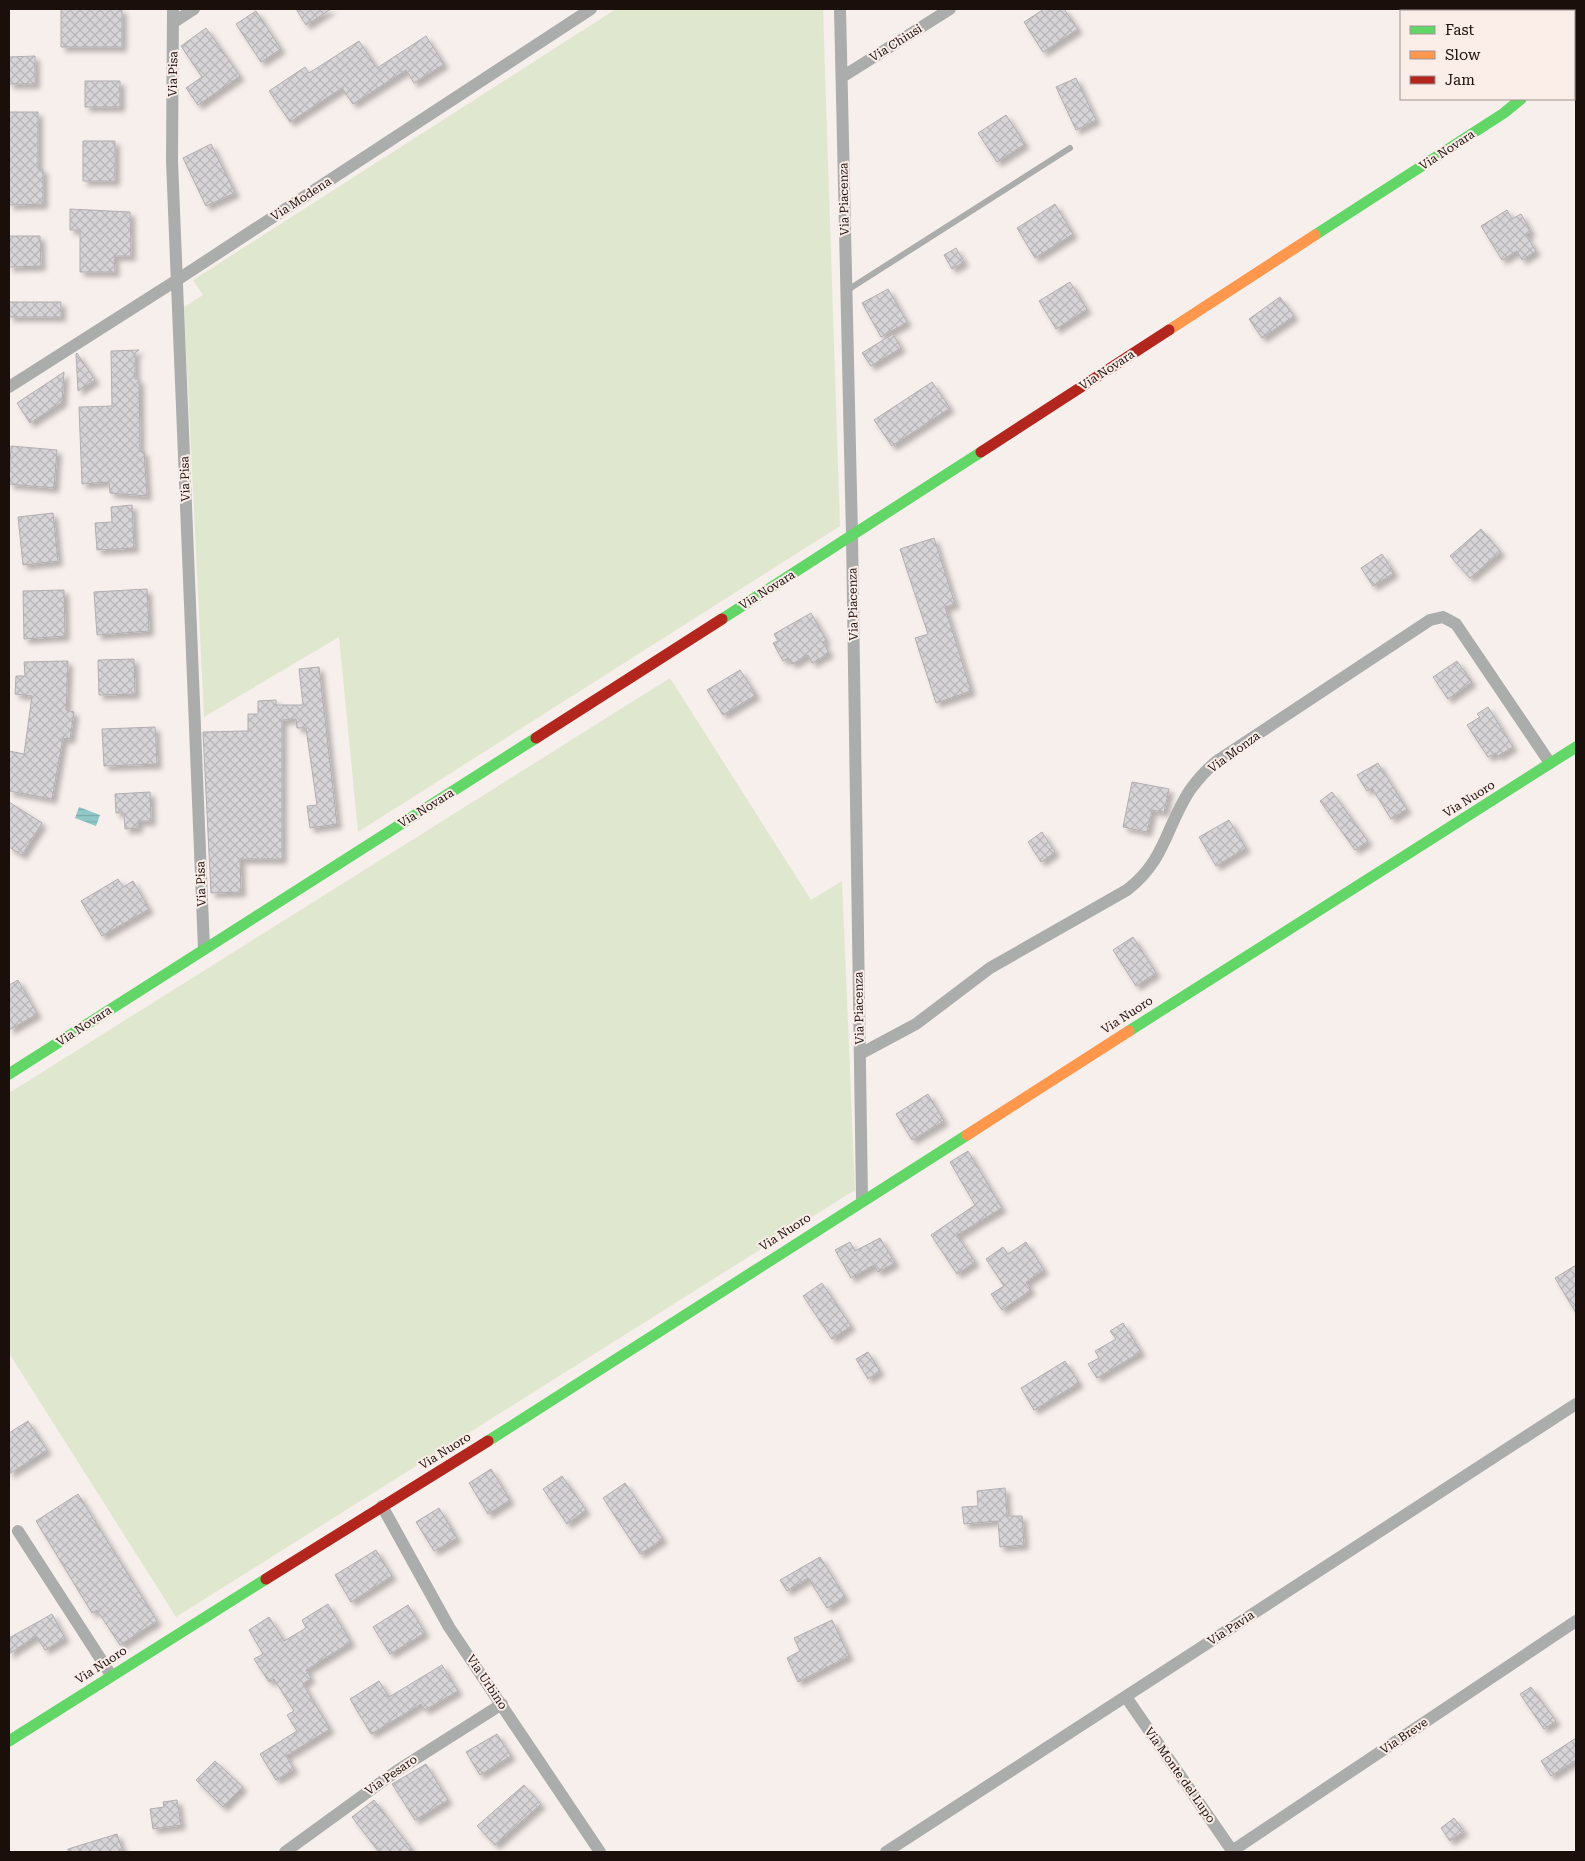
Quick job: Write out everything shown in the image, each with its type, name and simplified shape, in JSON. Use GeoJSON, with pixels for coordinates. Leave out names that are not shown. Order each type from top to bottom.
{"type":"FeatureCollection","features":[{"type":"Feature","properties":{"kind":"street"},"geometry":{"type":"LineString","coordinates":[[173,15],[194,9]]}},
{"type":"Feature","properties":{"kind":"street","name":"Via Modena"},"geometry":{"type":"LineString","coordinates":[[9,387],[177,280],[592,9]]}},
{"type":"Feature","properties":{"kind":"street","name":"Via Piacenza"},"geometry":{"type":"LineString","coordinates":[[840,9],[852,536],[862,1198]]}},
{"type":"Feature","properties":{"kind":"street","name":"Via Chiusi"},"geometry":{"type":"LineString","coordinates":[[842,77],[950,9]]}},
{"type":"Feature","properties":{"kind":"street","name":"Via Pisa"},"geometry":{"type":"LineString","coordinates":[[173,15],[172,160],[204,949]]}},
{"type":"Feature","properties":{"kind":"street"},"geometry":{"type":"LineString","coordinates":[[1504,100],[1504,112]]}},
{"type":"Feature","properties":{"kind":"street","name":"Via Novara"},"geometry":{"type":"LineString","coordinates":[[9,1074],[852,536],[1520,100]]}},
{"type":"Feature","properties":{"kind":"street","name":"Via Monza"},"geometry":{"type":"LineString","coordinates":[[860,1054],[916,1024],[990,968],[1127,890],[1145,874],[1157,858],[1190,790],[1217,761],[1430,620],[1443,618],[1456,624],[1550,764]]}},
{"type":"Feature","properties":{"kind":"street","name":"Via Nuoro"},"geometry":{"type":"LineString","coordinates":[[9,1741],[111,1675],[483,1444],[862,1198],[963,1137],[1576,747]]}},
{"type":"Feature","properties":{"kind":"street","name":"Via Pavia"},"geometry":{"type":"LineString","coordinates":[[886,1852],[1576,1404]]}},
{"type":"Feature","properties":{"kind":"street","name":"Via Urbino"},"geometry":{"type":"LineString","coordinates":[[382,1506],[449,1626],[600,1852]]}},
{"type":"Feature","properties":{"kind":"street"},"geometry":{"type":"LineString","coordinates":[[18,1531],[111,1675]]}},
{"type":"Feature","properties":{"kind":"street","name":"Via Breve"},"geometry":{"type":"LineString","coordinates":[[1232,1851],[1576,1621]]}},
{"type":"Feature","properties":{"kind":"street","name":"Via Monte del Lupo"},"geometry":{"type":"LineString","coordinates":[[1126,1697],[1232,1851]]}},
{"type":"Feature","properties":{"kind":"street","name":"Via Pesaro"},"geometry":{"type":"LineString","coordinates":[[285,1852],[398,1770],[502,1704]]}},
{"type":"Feature","properties":{"kind":"lane"},"geometry":{"type":"LineString","coordinates":[[846,291],[1070,148]]}},
{"type":"Feature","properties":{"kind":"green space"},"geometry":{"type":"Polygon","coordinates":[[[616,9],[823,9],[840,526],[358,832],[339,637],[204,717],[184,307],[203,295],[193,280],[616,9]]]}},
{"type":"Feature","properties":{"kind":"green space"},"geometry":{"type":"Polygon","coordinates":[[[670,678],[811,900],[842,881],[855,1190],[176,1617],[9,1353],[9,1093],[670,678]]]}},
{"type":"Feature","properties":{"kind":"water"},"geometry":{"type":"Polygon","coordinates":[[[79,807],[100,815],[96,826],[75,818],[79,807]]]}},
{"type":"Feature","properties":{"kind":"building"},"geometry":{"type":"Polygon","coordinates":[[[61,9],[122,9],[122,47],[61,47],[61,9]]]}},
{"type":"Feature","properties":{"kind":"building"},"geometry":{"type":"Polygon","coordinates":[[[296,9],[331,9],[306,25],[296,9]]]}},
{"type":"Feature","properties":{"kind":"building"},"geometry":{"type":"Polygon","coordinates":[[[1044,9],[1064,9],[1078,29],[1043,52],[1024,22],[1044,9]]]}},
{"type":"Feature","properties":{"kind":"building"},"geometry":{"type":"Polygon","coordinates":[[[256,11],[281,49],[261,62],[236,24],[256,11]]]}},
{"type":"Feature","properties":{"kind":"building"},"geometry":{"type":"Polygon","coordinates":[[[206,28],[240,76],[198,105],[186,88],[202,77],[181,46],[206,28]]]}},
{"type":"Feature","properties":{"kind":"building"},"geometry":{"type":"Polygon","coordinates":[[[426,36],[444,64],[414,83],[406,70],[353,104],[342,88],[290,122],[269,91],[305,67],[309,73],[359,41],[377,68],[426,36]]]}},
{"type":"Feature","properties":{"kind":"building"},"geometry":{"type":"Polygon","coordinates":[[[35,56],[35,84],[9,84],[9,57],[35,56]]]}},
{"type":"Feature","properties":{"kind":"building"},"geometry":{"type":"Polygon","coordinates":[[[1076,78],[1096,120],[1076,130],[1056,87],[1076,78]]]}},
{"type":"Feature","properties":{"kind":"building"},"geometry":{"type":"Polygon","coordinates":[[[85,81],[120,81],[120,107],[85,107],[85,81]]]}},
{"type":"Feature","properties":{"kind":"building"},"geometry":{"type":"Polygon","coordinates":[[[9,112],[38,112],[38,169],[43,169],[43,204],[9,205],[9,112]]]}},
{"type":"Feature","properties":{"kind":"building"},"geometry":{"type":"Polygon","coordinates":[[[1006,115],[1025,144],[997,162],[978,133],[1006,115]]]}},
{"type":"Feature","properties":{"kind":"building"},"geometry":{"type":"Polygon","coordinates":[[[83,141],[115,141],[115,181],[83,181],[83,141]]]}},
{"type":"Feature","properties":{"kind":"building"},"geometry":{"type":"Polygon","coordinates":[[[211,144],[235,193],[206,206],[183,158],[211,144]]]}},
{"type":"Feature","properties":{"kind":"building"},"geometry":{"type":"Polygon","coordinates":[[[1055,204],[1073,234],[1035,258],[1017,228],[1055,204]]]}},
{"type":"Feature","properties":{"kind":"building"},"geometry":{"type":"Polygon","coordinates":[[[70,209],[130,212],[131,256],[114,256],[115,272],[80,272],[80,230],[70,230],[70,209]]]}},
{"type":"Feature","properties":{"kind":"building"},"geometry":{"type":"Polygon","coordinates":[[[1507,210],[1512,219],[1521,214],[1531,232],[1526,235],[1536,251],[1522,260],[1517,251],[1502,260],[1481,226],[1507,210]]]}},
{"type":"Feature","properties":{"kind":"building"},"geometry":{"type":"Polygon","coordinates":[[[9,236],[40,236],[41,266],[9,267],[9,236]]]}},
{"type":"Feature","properties":{"kind":"building"},"geometry":{"type":"Polygon","coordinates":[[[956,248],[964,262],[952,269],[944,255],[956,248]]]}},
{"type":"Feature","properties":{"kind":"building"},"geometry":{"type":"Polygon","coordinates":[[[1070,282],[1087,309],[1056,329],[1039,301],[1070,282]]]}},
{"type":"Feature","properties":{"kind":"building"},"geometry":{"type":"Polygon","coordinates":[[[888,289],[907,322],[881,337],[862,303],[888,289]]]}},
{"type":"Feature","properties":{"kind":"building"},"geometry":{"type":"Polygon","coordinates":[[[1280,297],[1294,316],[1262,338],[1249,319],[1280,297]]]}},
{"type":"Feature","properties":{"kind":"building"},"geometry":{"type":"Polygon","coordinates":[[[9,302],[61,302],[61,317],[9,317],[9,302]]]}},
{"type":"Feature","properties":{"kind":"building"},"geometry":{"type":"Polygon","coordinates":[[[893,334],[901,348],[871,366],[862,353],[893,334]]]}},
{"type":"Feature","properties":{"kind":"building"},"geometry":{"type":"Polygon","coordinates":[[[139,350],[135,353],[135,379],[139,379],[140,452],[144,451],[147,496],[110,493],[109,482],[82,484],[79,407],[112,406],[111,351],[139,350]]]}},
{"type":"Feature","properties":{"kind":"building"},"geometry":{"type":"Polygon","coordinates":[[[76,354],[95,380],[78,391],[76,354]]]}},
{"type":"Feature","properties":{"kind":"building"},"geometry":{"type":"Polygon","coordinates":[[[64,372],[62,402],[30,423],[17,403],[64,372]]]}},
{"type":"Feature","properties":{"kind":"building"},"geometry":{"type":"Polygon","coordinates":[[[932,382],[950,408],[892,446],[874,420],[932,382]]]}},
{"type":"Feature","properties":{"kind":"building"},"geometry":{"type":"Polygon","coordinates":[[[11,446],[57,450],[54,488],[9,484],[11,446]]]}},
{"type":"Feature","properties":{"kind":"building"},"geometry":{"type":"Polygon","coordinates":[[[132,505],[134,548],[97,550],[95,523],[112,522],[111,507],[132,505]]]}},
{"type":"Feature","properties":{"kind":"building"},"geometry":{"type":"Polygon","coordinates":[[[53,513],[58,561],[23,565],[18,517],[53,513]]]}},
{"type":"Feature","properties":{"kind":"building"},"geometry":{"type":"Polygon","coordinates":[[[1481,529],[1501,552],[1470,578],[1450,556],[1481,529]]]}},
{"type":"Feature","properties":{"kind":"building"},"geometry":{"type":"Polygon","coordinates":[[[934,538],[955,604],[945,607],[971,691],[936,703],[915,638],[928,634],[900,549],[934,538]]]}},
{"type":"Feature","properties":{"kind":"building"},"geometry":{"type":"Polygon","coordinates":[[[1382,554],[1394,573],[1373,586],[1361,568],[1382,554]]]}},
{"type":"Feature","properties":{"kind":"building"},"geometry":{"type":"Polygon","coordinates":[[[147,589],[149,631],[97,635],[94,592],[147,589]]]}},
{"type":"Feature","properties":{"kind":"building"},"geometry":{"type":"Polygon","coordinates":[[[64,590],[65,636],[24,639],[23,591],[64,590]]]}},
{"type":"Feature","properties":{"kind":"building"},"geometry":{"type":"Polygon","coordinates":[[[811,613],[826,640],[823,642],[829,653],[812,663],[808,655],[792,664],[788,658],[783,661],[773,643],[778,641],[774,634],[811,613]]]}},
{"type":"Feature","properties":{"kind":"building"},"geometry":{"type":"Polygon","coordinates":[[[134,659],[135,694],[99,695],[98,660],[134,659]]]}},
{"type":"Feature","properties":{"kind":"building"},"geometry":{"type":"Polygon","coordinates":[[[68,661],[66,710],[74,712],[70,739],[63,738],[52,799],[9,791],[9,751],[24,754],[32,696],[15,694],[16,676],[25,676],[24,662],[68,661]]]}},
{"type":"Feature","properties":{"kind":"building"},"geometry":{"type":"Polygon","coordinates":[[[1457,661],[1472,682],[1448,699],[1433,677],[1457,661]]]}},
{"type":"Feature","properties":{"kind":"building"},"geometry":{"type":"Polygon","coordinates":[[[319,667],[337,824],[310,828],[307,806],[317,805],[306,728],[297,728],[296,719],[282,720],[282,859],[240,859],[241,892],[211,893],[203,732],[248,731],[248,714],[258,714],[258,701],[276,700],[276,705],[303,705],[299,669],[319,667]]]}},
{"type":"Feature","properties":{"kind":"building"},"geometry":{"type":"Polygon","coordinates":[[[740,670],[756,695],[723,715],[707,690],[740,670]]]}},
{"type":"Feature","properties":{"kind":"building"},"geometry":{"type":"Polygon","coordinates":[[[1488,707],[1513,747],[1498,756],[1496,753],[1488,757],[1467,725],[1480,717],[1477,714],[1488,707]]]}},
{"type":"Feature","properties":{"kind":"building"},"geometry":{"type":"Polygon","coordinates":[[[155,727],[157,764],[104,766],[102,729],[155,727]]]}},
{"type":"Feature","properties":{"kind":"building"},"geometry":{"type":"Polygon","coordinates":[[[1378,763],[1407,809],[1391,819],[1372,788],[1367,791],[1357,775],[1378,763]]]}},
{"type":"Feature","properties":{"kind":"building"},"geometry":{"type":"Polygon","coordinates":[[[1132,782],[1169,789],[1164,812],[1152,810],[1147,832],[1123,827],[1132,782]]]}},
{"type":"Feature","properties":{"kind":"building"},"geometry":{"type":"Polygon","coordinates":[[[150,792],[151,821],[138,821],[138,828],[125,829],[124,813],[116,813],[115,794],[150,792]]]}},
{"type":"Feature","properties":{"kind":"building"},"geometry":{"type":"Polygon","coordinates":[[[1332,792],[1368,841],[1355,850],[1320,801],[1332,792]]]}},
{"type":"Feature","properties":{"kind":"building"},"geometry":{"type":"Polygon","coordinates":[[[9,802],[42,823],[22,855],[9,847],[9,802]]]}},
{"type":"Feature","properties":{"kind":"building"},"geometry":{"type":"Polygon","coordinates":[[[1229,820],[1246,848],[1216,866],[1199,837],[1229,820]]]}},
{"type":"Feature","properties":{"kind":"building"},"geometry":{"type":"Polygon","coordinates":[[[1042,832],[1055,852],[1041,862],[1028,842],[1042,832]]]}},
{"type":"Feature","properties":{"kind":"building"},"geometry":{"type":"Polygon","coordinates":[[[118,879],[123,887],[133,881],[149,909],[102,936],[81,901],[118,879]]]}},
{"type":"Feature","properties":{"kind":"building"},"geometry":{"type":"Polygon","coordinates":[[[1133,937],[1156,973],[1136,986],[1113,950],[1133,937]]]}},
{"type":"Feature","properties":{"kind":"building"},"geometry":{"type":"Polygon","coordinates":[[[18,980],[37,1014],[9,1030],[9,985],[18,980]]]}},
{"type":"Feature","properties":{"kind":"building"},"geometry":{"type":"Polygon","coordinates":[[[928,1094],[944,1121],[912,1140],[896,1114],[928,1094]]]}},
{"type":"Feature","properties":{"kind":"building"},"geometry":{"type":"Polygon","coordinates":[[[968,1151],[1002,1208],[957,1235],[975,1262],[957,1274],[931,1235],[975,1205],[950,1162],[968,1151]]]}},
{"type":"Feature","properties":{"kind":"building"},"geometry":{"type":"Polygon","coordinates":[[[880,1238],[895,1263],[878,1272],[874,1265],[851,1278],[835,1250],[850,1242],[855,1251],[880,1238]]]}},
{"type":"Feature","properties":{"kind":"building"},"geometry":{"type":"Polygon","coordinates":[[[1026,1242],[1044,1270],[1026,1282],[1031,1290],[1002,1310],[991,1294],[1004,1286],[986,1259],[1003,1247],[1008,1254],[1026,1242]]]}},
{"type":"Feature","properties":{"kind":"building"},"geometry":{"type":"Polygon","coordinates":[[[1576,1265],[1576,1313],[1555,1278],[1576,1265]]]}},
{"type":"Feature","properties":{"kind":"building"},"geometry":{"type":"Polygon","coordinates":[[[822,1283],[851,1326],[832,1339],[803,1296],[822,1283]]]}},
{"type":"Feature","properties":{"kind":"building"},"geometry":{"type":"Polygon","coordinates":[[[1123,1323],[1141,1352],[1097,1378],[1088,1364],[1099,1358],[1095,1351],[1116,1339],[1110,1331],[1123,1323]]]}},
{"type":"Feature","properties":{"kind":"building"},"geometry":{"type":"Polygon","coordinates":[[[868,1352],[880,1371],[868,1379],[856,1359],[868,1352]]]}},
{"type":"Feature","properties":{"kind":"building"},"geometry":{"type":"Polygon","coordinates":[[[1065,1361],[1079,1383],[1034,1410],[1021,1388],[1065,1361]]]}},
{"type":"Feature","properties":{"kind":"building"},"geometry":{"type":"Polygon","coordinates":[[[28,1421],[47,1450],[9,1474],[9,1433],[28,1421]]]}},
{"type":"Feature","properties":{"kind":"building"},"geometry":{"type":"Polygon","coordinates":[[[491,1469],[510,1500],[488,1514],[469,1483],[491,1469]]]}},
{"type":"Feature","properties":{"kind":"building"},"geometry":{"type":"Polygon","coordinates":[[[562,1476],[586,1510],[567,1524],[543,1489],[562,1476]]]}},
{"type":"Feature","properties":{"kind":"building"},"geometry":{"type":"Polygon","coordinates":[[[625,1483],[663,1539],[640,1554],[603,1498],[625,1483]]]}},
{"type":"Feature","properties":{"kind":"building"},"geometry":{"type":"Polygon","coordinates":[[[1005,1488],[1007,1516],[1022,1516],[1024,1545],[1000,1547],[998,1521],[964,1524],[962,1507],[978,1506],[977,1491],[1005,1488]]]}},
{"type":"Feature","properties":{"kind":"building"},"geometry":{"type":"Polygon","coordinates":[[[78,1494],[157,1621],[120,1645],[97,1610],[92,1613],[36,1521],[78,1494]]]}},
{"type":"Feature","properties":{"kind":"building"},"geometry":{"type":"Polygon","coordinates":[[[439,1508],[457,1538],[434,1551],[416,1522],[439,1508]]]}},
{"type":"Feature","properties":{"kind":"building"},"geometry":{"type":"Polygon","coordinates":[[[376,1550],[392,1576],[351,1602],[335,1575],[376,1550]]]}},
{"type":"Feature","properties":{"kind":"building"},"geometry":{"type":"Polygon","coordinates":[[[820,1557],[845,1597],[827,1608],[808,1578],[787,1591],[780,1580],[820,1557]]]}},
{"type":"Feature","properties":{"kind":"building"},"geometry":{"type":"Polygon","coordinates":[[[328,1604],[351,1642],[306,1670],[311,1678],[303,1684],[330,1729],[286,1756],[294,1769],[276,1780],[260,1754],[297,1731],[287,1715],[294,1711],[274,1679],[269,1682],[254,1659],[263,1654],[249,1630],[269,1617],[284,1641],[306,1628],[302,1620],[328,1604]]]}},
{"type":"Feature","properties":{"kind":"building"},"geometry":{"type":"Polygon","coordinates":[[[408,1605],[425,1633],[390,1654],[373,1627],[408,1605]]]}},
{"type":"Feature","properties":{"kind":"building"},"geometry":{"type":"Polygon","coordinates":[[[52,1614],[65,1638],[45,1650],[36,1636],[9,1654],[9,1638],[52,1614]]]}},
{"type":"Feature","properties":{"kind":"building"},"geometry":{"type":"Polygon","coordinates":[[[832,1620],[849,1656],[798,1682],[787,1658],[800,1651],[794,1638],[832,1620]]]}},
{"type":"Feature","properties":{"kind":"building"},"geometry":{"type":"Polygon","coordinates":[[[442,1665],[458,1691],[425,1710],[421,1704],[371,1734],[350,1699],[379,1681],[389,1697],[442,1665]]]}},
{"type":"Feature","properties":{"kind":"building"},"geometry":{"type":"Polygon","coordinates":[[[1531,1687],[1556,1721],[1544,1729],[1520,1694],[1531,1687]]]}},
{"type":"Feature","properties":{"kind":"building"},"geometry":{"type":"Polygon","coordinates":[[[497,1734],[511,1756],[480,1775],[466,1752],[497,1734]]]}},
{"type":"Feature","properties":{"kind":"building"},"geometry":{"type":"Polygon","coordinates":[[[1576,1738],[1576,1760],[1551,1776],[1541,1761],[1576,1738]]]}},
{"type":"Feature","properties":{"kind":"building"},"geometry":{"type":"Polygon","coordinates":[[[215,1761],[243,1787],[223,1807],[196,1780],[215,1761]]]}},
{"type":"Feature","properties":{"kind":"building"},"geometry":{"type":"Polygon","coordinates":[[[426,1764],[448,1800],[415,1820],[392,1784],[426,1764]]]}},
{"type":"Feature","properties":{"kind":"building"},"geometry":{"type":"Polygon","coordinates":[[[524,1785],[541,1804],[495,1845],[477,1826],[524,1785]]]}},
{"type":"Feature","properties":{"kind":"building"},"geometry":{"type":"Polygon","coordinates":[[[177,1800],[181,1825],[153,1829],[150,1809],[164,1807],[163,1802],[177,1800]]]}},
{"type":"Feature","properties":{"kind":"building"},"geometry":{"type":"Polygon","coordinates":[[[374,1800],[414,1852],[379,1852],[352,1817],[374,1800]]]}},
{"type":"Feature","properties":{"kind":"building"},"geometry":{"type":"Polygon","coordinates":[[[1454,1818],[1464,1831],[1450,1841],[1441,1828],[1454,1818]]]}},
{"type":"Feature","properties":{"kind":"building"},"geometry":{"type":"Polygon","coordinates":[[[117,1834],[123,1852],[68,1852],[68,1849],[117,1834]]]}},
{"type":"Feature","properties":{"kind":"traffic: fast"},"geometry":{"type":"LineString","coordinates":[[1315,235],[1504,113],[1520,100]]}},
{"type":"Feature","properties":{"kind":"traffic: fast"},"geometry":{"type":"LineString","coordinates":[[722,619],[981,452]]}},
{"type":"Feature","properties":{"kind":"traffic: fast"},"geometry":{"type":"LineString","coordinates":[[9,1074],[536,738]]}},
{"type":"Feature","properties":{"kind":"traffic: fast"},"geometry":{"type":"LineString","coordinates":[[1129,1031],[1576,747]]}},
{"type":"Feature","properties":{"kind":"traffic: fast"},"geometry":{"type":"LineString","coordinates":[[488,1441],[967,1135]]}},
{"type":"Feature","properties":{"kind":"traffic: fast"},"geometry":{"type":"LineString","coordinates":[[9,1741],[266,1579]]}},
{"type":"Feature","properties":{"kind":"traffic: slow"},"geometry":{"type":"LineString","coordinates":[[1169,330],[1315,235]]}},
{"type":"Feature","properties":{"kind":"traffic: slow"},"geometry":{"type":"LineString","coordinates":[[967,1135],[1129,1031]]}},
{"type":"Feature","properties":{"kind":"traffic: jam"},"geometry":{"type":"LineString","coordinates":[[981,452],[1169,330]]}},
{"type":"Feature","properties":{"kind":"traffic: jam"},"geometry":{"type":"LineString","coordinates":[[536,738],[722,619]]}},
{"type":"Feature","properties":{"kind":"traffic: jam"},"geometry":{"type":"LineString","coordinates":[[266,1579],[488,1441]]}}]}
